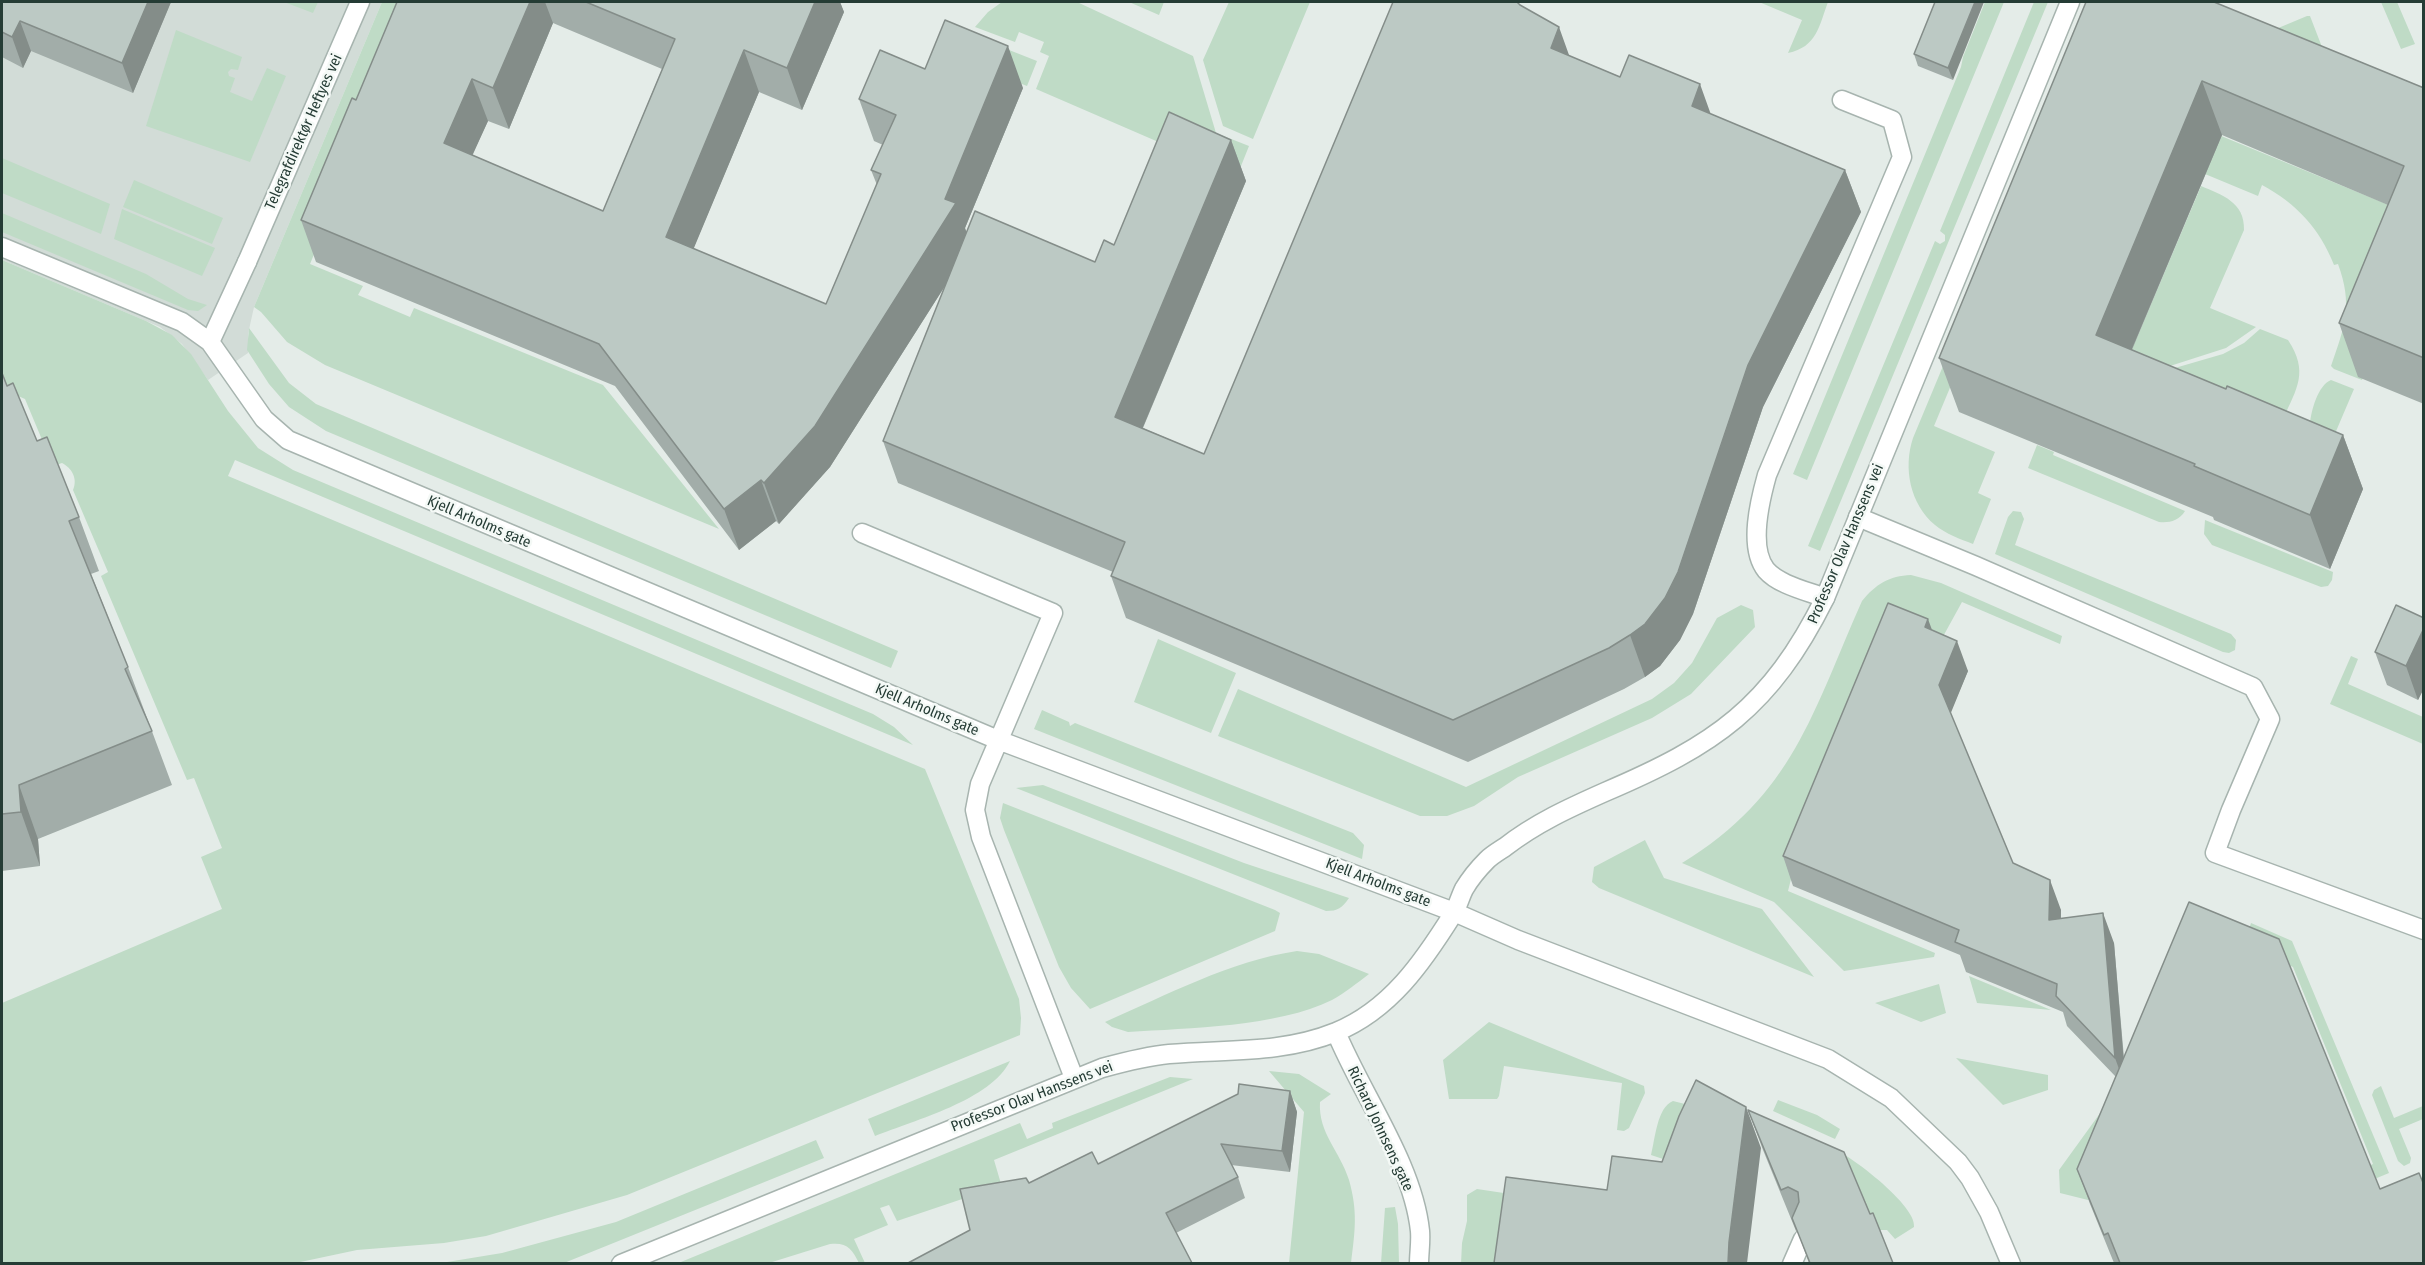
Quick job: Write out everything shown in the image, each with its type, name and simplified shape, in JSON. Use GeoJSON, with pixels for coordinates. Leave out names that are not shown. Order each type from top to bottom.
{"type":"FeatureCollection","features":[{"type":"Feature","properties":{"kind":"street","name":"Telegrafdirektør Heftyes vei"},"geometry":{"type":"LineString","coordinates":[[210,342],[360,2]]}},
{"type":"Feature","properties":{"kind":"street","name":"Professor Olav Hanssens vei"},"geometry":{"type":"LineString","coordinates":[[621,1263],[1074,1078],[1142,1058],[1168,1054],[1290,1047],[1336,1032],[1357,1021],[1387,1000],[1418,968],[1454,912],[1464,889],[1488,859],[1526,831],[1562,811],[1655,771],[1690,753],[1733,723],[1778,676],[1807,633],[1825,598],[2070,2]]}},
{"type":"Feature","properties":{"kind":"street"},"geometry":{"type":"LineString","coordinates":[[1825,598],[1779,580],[1766,569],[1759,550],[1756,531],[1759,503],[1767,475],[1902,157],[1892,120],[1842,100]]}},
{"type":"Feature","properties":{"kind":"street","name":"Kjell Arholms gate"},"geometry":{"type":"LineString","coordinates":[[2,247],[182,322],[210,342],[264,419],[288,440],[998,740],[1454,912],[1529,945],[1828,1059],[1891,1098],[1958,1162],[1989,1212],[2011,1263]]}},
{"type":"Feature","properties":{"kind":"street"},"geometry":{"type":"LineString","coordinates":[[1858,517],[2253,687],[2270,719],[2230,810],[2215,853],[2424,930]]}},
{"type":"Feature","properties":{"kind":"street"},"geometry":{"type":"LineString","coordinates":[[862,533],[1053,613],[998,740]]}},
{"type":"Feature","properties":{"kind":"street","name":"Kjell Arholms gate"},"geometry":{"type":"LineString","coordinates":[[998,740],[980,784],[975,810],[981,837],[1074,1078]]}},
{"type":"Feature","properties":{"kind":"street","name":"Richard Johnsens gate"},"geometry":{"type":"LineString","coordinates":[[1336,1032],[1412,1193],[1420,1232],[1419,1263]]}},
{"type":"Feature","properties":{"kind":"street"},"geometry":{"type":"LineString","coordinates":[[1792,1263],[1803,1239]]}},
{"type":"Feature","properties":{"kind":"shaded area"},"geometry":{"type":"Polygon","coordinates":[[[2,2],[382,2],[254,307],[248,334],[248,353],[208,380],[182,344],[160,327],[2,260],[2,2]]]}},
{"type":"Feature","properties":{"kind":"green space"},"geometry":{"type":"Polygon","coordinates":[[[284,2],[318,2],[313,13],[284,2]]]}},
{"type":"Feature","properties":{"kind":"green space"},"geometry":{"type":"Polygon","coordinates":[[[382,2],[418,2],[310,264],[363,286],[358,295],[410,317],[414,308],[603,385],[719,529],[325,365],[287,342],[254,307],[382,2]]]}},
{"type":"Feature","properties":{"kind":"green space"},"geometry":{"type":"Polygon","coordinates":[[[1002,2],[1077,2],[1193,56],[1216,133],[1249,146],[1237,176],[1036,89],[1049,56],[1040,52],[1044,42],[1019,32],[1015,42],[975,27],[988,12],[1002,2]]]}},
{"type":"Feature","properties":{"kind":"green space"},"geometry":{"type":"Polygon","coordinates":[[[1129,2],[1164,2],[1159,15],[1129,2]]]}},
{"type":"Feature","properties":{"kind":"green space"},"geometry":{"type":"Polygon","coordinates":[[[1229,2],[1310,2],[1253,139],[1223,126],[1203,60],[1229,2]]]}},
{"type":"Feature","properties":{"kind":"green space"},"geometry":{"type":"Polygon","coordinates":[[[1759,2],[1828,2],[1811,41],[1798,50],[1788,53],[1802,20],[1759,2]]]}},
{"type":"Feature","properties":{"kind":"green space"},"geometry":{"type":"Polygon","coordinates":[[[1985,2],[2004,2],[1807,480],[1793,474],[1961,67],[1985,2]]]}},
{"type":"Feature","properties":{"kind":"green space"},"geometry":{"type":"Polygon","coordinates":[[[2034,2],[2048,2],[1820,551],[1808,546],[1935,241],[1940,244],[1945,241],[1945,235],[1940,231],[2034,2]]]}},
{"type":"Feature","properties":{"kind":"green space"},"geometry":{"type":"Polygon","coordinates":[[[2381,2],[2397,2],[2415,44],[2401,49],[2381,2]]]}},
{"type":"Feature","properties":{"kind":"green space"},"geometry":{"type":"Polygon","coordinates":[[[2307,16],[2310,16],[2327,60],[2264,34],[2307,16]]]}},
{"type":"Feature","properties":{"kind":"green space"},"geometry":{"type":"Polygon","coordinates":[[[176,30],[242,57],[238,70],[231,69],[228,72],[229,76],[235,78],[230,92],[252,101],[267,68],[286,76],[250,162],[146,126],[176,30]]]}},
{"type":"Feature","properties":{"kind":"green space"},"geometry":{"type":"Polygon","coordinates":[[[971,35],[1037,61],[1027,86],[961,60],[971,35]]]}},
{"type":"Feature","properties":{"kind":"green space"},"geometry":{"type":"Polygon","coordinates":[[[2192,124],[2423,219],[2423,234],[2362,380],[2331,366],[2343,327],[2346,304],[2343,279],[2338,264],[2334,265],[2322,240],[2306,218],[2286,200],[2262,185],[2258,196],[2205,174],[2210,163],[2181,150],[2192,124]]]}},
{"type":"Feature","properties":{"kind":"green space"},"geometry":{"type":"Polygon","coordinates":[[[2041,131],[2055,136],[1934,426],[1995,452],[1978,493],[1991,499],[1973,544],[1939,528],[1920,507],[1911,485],[1910,449],[2041,131]]]}},
{"type":"Feature","properties":{"kind":"green space"},"geometry":{"type":"Polygon","coordinates":[[[2,158],[110,204],[101,234],[2,193],[2,158]]]}},
{"type":"Feature","properties":{"kind":"green space"},"geometry":{"type":"Polygon","coordinates":[[[134,180],[223,218],[212,244],[123,207],[134,180]]]}},
{"type":"Feature","properties":{"kind":"green space"},"geometry":{"type":"Polygon","coordinates":[[[2201,186],[2224,196],[2236,206],[2241,213],[2244,230],[2210,308],[2256,327],[2226,348],[2170,366],[2158,365],[2145,355],[2122,346],[2126,337],[2136,340],[2201,186]]]}},
{"type":"Feature","properties":{"kind":"green space"},"geometry":{"type":"Polygon","coordinates":[[[122,209],[215,248],[202,276],[114,239],[122,209]]]}},
{"type":"Feature","properties":{"kind":"green space"},"geometry":{"type":"Polygon","coordinates":[[[2,213],[146,274],[188,299],[207,305],[198,311],[188,310],[2,232],[2,213]]]}},
{"type":"Feature","properties":{"kind":"green space"},"geometry":{"type":"Polygon","coordinates":[[[2,260],[146,321],[172,335],[191,354],[228,411],[258,448],[293,470],[873,714],[894,727],[913,745],[235,460],[228,476],[925,769],[1019,999],[1020,1035],[627,1195],[486,1236],[444,1243],[357,1250],[291,1264],[2,1263],[2,1003],[222,909],[201,857],[222,848],[194,778],[187,780],[101,576],[108,572],[73,490],[75,482],[73,474],[62,463],[53,466],[25,399],[2,389],[2,260]]]}},
{"type":"Feature","properties":{"kind":"green space"},"geometry":{"type":"Polygon","coordinates":[[[249,328],[289,383],[316,404],[898,651],[891,668],[326,431],[289,407],[269,384],[247,350],[249,328]]]}},
{"type":"Feature","properties":{"kind":"green space"},"geometry":{"type":"Polygon","coordinates":[[[2260,329],[2288,340],[2298,361],[2299,380],[2283,419],[2168,370],[2223,354],[2244,343],[2260,329]]]}},
{"type":"Feature","properties":{"kind":"green space"},"geometry":{"type":"Polygon","coordinates":[[[2331,380],[2354,389],[2331,443],[2310,424],[2319,393],[2322,387],[2331,380]]]}},
{"type":"Feature","properties":{"kind":"green space"},"geometry":{"type":"Polygon","coordinates":[[[2037,445],[2054,452],[2053,455],[2185,511],[2174,521],[2159,522],[2028,468],[2037,445]]]}},
{"type":"Feature","properties":{"kind":"green space"},"geometry":{"type":"Polygon","coordinates":[[[2013,511],[2021,512],[2024,519],[2015,545],[2231,634],[2236,640],[2235,650],[2229,653],[2223,652],[1995,554],[2008,517],[2013,511]]]}},
{"type":"Feature","properties":{"kind":"green space"},"geometry":{"type":"Polygon","coordinates":[[[2205,520],[2333,572],[2332,580],[2328,586],[2321,587],[2212,545],[2204,534],[2205,520]]]}},
{"type":"Feature","properties":{"kind":"green space"},"geometry":{"type":"Polygon","coordinates":[[[1911,575],[1941,583],[2062,636],[2060,644],[1962,602],[1940,642],[1791,879],[1788,891],[1935,953],[1934,957],[1844,971],[1774,902],[1682,863],[1720,837],[1750,809],[1775,780],[1813,715],[1862,601],[1883,582],[1911,575]]]}},
{"type":"Feature","properties":{"kind":"green space"},"geometry":{"type":"Polygon","coordinates":[[[1741,605],[1753,610],[1755,627],[1691,694],[1652,718],[1518,777],[1474,806],[1447,816],[1420,816],[1218,736],[1238,689],[1466,787],[1652,699],[1674,683],[1692,663],[1717,618],[1741,605]]]}},
{"type":"Feature","properties":{"kind":"green space"},"geometry":{"type":"Polygon","coordinates":[[[1158,639],[1236,673],[1211,733],[1134,702],[1158,639]]]}},
{"type":"Feature","properties":{"kind":"green space"},"geometry":{"type":"Polygon","coordinates":[[[2351,656],[2358,659],[2348,684],[2423,717],[2423,744],[2330,704],[2351,656]]]}},
{"type":"Feature","properties":{"kind":"green space"},"geometry":{"type":"Polygon","coordinates":[[[1042,710],[1069,722],[1070,726],[1075,723],[1353,833],[1364,845],[1362,859],[1034,729],[1042,710]]]}},
{"type":"Feature","properties":{"kind":"green space"},"geometry":{"type":"Polygon","coordinates":[[[1043,785],[1244,863],[1349,898],[1339,908],[1326,911],[1016,788],[1043,785]]]}},
{"type":"Feature","properties":{"kind":"green space"},"geometry":{"type":"Polygon","coordinates":[[[1003,803],[1275,910],[1280,913],[1275,931],[1090,1009],[1071,988],[1059,967],[1004,830],[1000,818],[1003,803]]]}},
{"type":"Feature","properties":{"kind":"green space"},"geometry":{"type":"Polygon","coordinates":[[[1645,840],[1664,878],[1762,909],[1814,977],[1599,888],[1592,882],[1594,867],[1645,840]]]}},
{"type":"Feature","properties":{"kind":"green space"},"geometry":{"type":"Polygon","coordinates":[[[2251,923],[2292,941],[2389,1173],[2285,1216],[2279,1202],[2373,1164],[2293,967],[2244,946],[2251,923]]]}},
{"type":"Feature","properties":{"kind":"green space"},"geometry":{"type":"Polygon","coordinates":[[[1297,951],[1319,954],[1369,974],[1332,1000],[1286,1016],[1259,1021],[1128,1032],[1105,1022],[1223,971],[1297,951]]]}},
{"type":"Feature","properties":{"kind":"green space"},"geometry":{"type":"Polygon","coordinates":[[[1969,976],[2051,1010],[1977,1003],[1969,976]]]}},
{"type":"Feature","properties":{"kind":"green space"},"geometry":{"type":"Polygon","coordinates":[[[1939,984],[1946,1013],[1921,1022],[1875,1003],[1939,984]]]}},
{"type":"Feature","properties":{"kind":"green space"},"geometry":{"type":"Polygon","coordinates":[[[1489,1022],[1644,1086],[1645,1093],[1629,1128],[1624,1131],[1617,1130],[1622,1083],[1504,1066],[1497,1099],[1449,1099],[1443,1060],[1489,1022]]]}},
{"type":"Feature","properties":{"kind":"green space"},"geometry":{"type":"Polygon","coordinates":[[[1956,1058],[2048,1075],[2048,1090],[2003,1105],[1956,1058]]]}},
{"type":"Feature","properties":{"kind":"green space"},"geometry":{"type":"Polygon","coordinates":[[[1010,1061],[987,1087],[969,1098],[930,1116],[875,1136],[868,1119],[1010,1061]]]}},
{"type":"Feature","properties":{"kind":"green space"},"geometry":{"type":"Polygon","coordinates":[[[1269,1071],[1299,1074],[1331,1094],[1320,1102],[1320,1113],[1326,1133],[1345,1170],[1352,1191],[1355,1222],[1351,1263],[1289,1263],[1304,1112],[1269,1071]]]}},
{"type":"Feature","properties":{"kind":"green space"},"geometry":{"type":"Polygon","coordinates":[[[1170,1077],[1193,1079],[994,1160],[1004,1194],[980,1193],[897,1221],[889,1205],[880,1208],[888,1225],[854,1239],[865,1263],[859,1263],[845,1245],[830,1244],[769,1263],[676,1264],[1020,1123],[1027,1139],[1053,1128],[1052,1123],[1170,1077]]]}},
{"type":"Feature","properties":{"kind":"green space"},"geometry":{"type":"Polygon","coordinates":[[[2381,1086],[2394,1118],[2423,1106],[2423,1119],[2399,1129],[2411,1158],[2410,1163],[2404,1166],[2398,1161],[2372,1095],[2374,1090],[2381,1086]]]}},
{"type":"Feature","properties":{"kind":"green space"},"geometry":{"type":"Polygon","coordinates":[[[1778,1100],[1817,1115],[1840,1129],[1835,1139],[1773,1111],[1778,1100]]]}},
{"type":"Feature","properties":{"kind":"green space"},"geometry":{"type":"Polygon","coordinates":[[[1673,1101],[1685,1104],[1696,1111],[1684,1166],[1651,1155],[1660,1117],[1663,1110],[1673,1101]]]}},
{"type":"Feature","properties":{"kind":"green space"},"geometry":{"type":"Polygon","coordinates":[[[2106,1105],[2127,1115],[2088,1200],[2060,1193],[2059,1170],[2106,1105]]]}},
{"type":"Feature","properties":{"kind":"green space"},"geometry":{"type":"Polygon","coordinates":[[[816,1140],[824,1158],[564,1263],[441,1263],[502,1253],[616,1222],[816,1140]]]}},
{"type":"Feature","properties":{"kind":"green space"},"geometry":{"type":"Polygon","coordinates":[[[1816,1141],[1858,1164],[1891,1191],[1912,1217],[1914,1227],[1895,1239],[1887,1230],[1877,1230],[1816,1141]]]}},
{"type":"Feature","properties":{"kind":"green space"},"geometry":{"type":"Polygon","coordinates":[[[1477,1189],[1517,1195],[1507,1263],[1461,1264],[1462,1243],[1467,1221],[1467,1195],[1477,1189]]]}},
{"type":"Feature","properties":{"kind":"green space"},"geometry":{"type":"Polygon","coordinates":[[[1395,1207],[1399,1263],[1381,1263],[1385,1208],[1395,1207]]]}},
{"type":"Feature","properties":{"kind":"building"},"geometry":{"type":"Polygon","coordinates":[[[2,2],[148,2],[122,63],[20,21],[12,37],[2,32],[2,2]]]}},
{"type":"Feature","properties":{"kind":"building"},"geometry":{"type":"Polygon","coordinates":[[[397,2],[530,2],[493,88],[472,79],[444,143],[603,211],[675,39],[586,2],[815,2],[787,68],[744,50],[666,237],[826,304],[881,174],[871,170],[896,115],[859,99],[880,50],[925,69],[945,20],[1008,46],[945,199],[956,203],[815,426],[764,483],[761,480],[724,509],[599,344],[301,220],[352,98],[356,100],[397,2]]]}},
{"type":"Feature","properties":{"kind":"building"},"geometry":{"type":"Polygon","coordinates":[[[1393,2],[1517,2],[1559,27],[1551,48],[1620,77],[1629,55],[1700,84],[1692,106],[1845,170],[1748,365],[1678,572],[1665,598],[1645,624],[1609,648],[1453,720],[1111,576],[1125,542],[883,441],[975,211],[1095,262],[1104,240],[1114,245],[1169,112],[1231,140],[1115,417],[1204,454],[1393,2]]]}},
{"type":"Feature","properties":{"kind":"building"},"geometry":{"type":"Polygon","coordinates":[[[1935,2],[1975,2],[1948,68],[1914,54],[1935,2]]]}},
{"type":"Feature","properties":{"kind":"building"},"geometry":{"type":"Polygon","coordinates":[[[2086,2],[2214,2],[2424,88],[2424,358],[2339,323],[2404,166],[2202,81],[2096,335],[2226,389],[2227,386],[2343,435],[2310,515],[2194,466],[2195,464],[1939,358],[2086,2]]]}},
{"type":"Feature","properties":{"kind":"building"},"geometry":{"type":"Polygon","coordinates":[[[2,373],[7,386],[13,383],[37,441],[47,437],[79,517],[69,521],[128,667],[125,669],[152,731],[19,785],[21,812],[2,814],[2,373]]]}},
{"type":"Feature","properties":{"kind":"building"},"geometry":{"type":"Polygon","coordinates":[[[1888,603],[1928,619],[1925,627],[1957,641],[1939,685],[2013,863],[2050,880],[2049,920],[2103,913],[2115,1058],[2056,996],[2057,984],[1955,942],[1959,930],[1783,856],[1888,603]]]}},
{"type":"Feature","properties":{"kind":"building"},"geometry":{"type":"Polygon","coordinates":[[[2396,605],[2424,618],[2424,628],[2406,666],[2375,652],[2396,605]]]}},
{"type":"Feature","properties":{"kind":"building"},"geometry":{"type":"Polygon","coordinates":[[[2189,902],[2279,939],[2380,1189],[2419,1173],[2424,1185],[2424,1263],[2120,1263],[2108,1233],[2104,1235],[2077,1169],[2189,902]]]}},
{"type":"Feature","properties":{"kind":"building"},"geometry":{"type":"Polygon","coordinates":[[[1696,1080],[1746,1107],[1728,1263],[1494,1263],[1506,1177],[1607,1190],[1612,1156],[1662,1162],[1679,1116],[1696,1080]]]}},
{"type":"Feature","properties":{"kind":"building"},"geometry":{"type":"Polygon","coordinates":[[[1239,1084],[1290,1091],[1282,1151],[1221,1144],[1238,1177],[1166,1213],[1192,1263],[908,1263],[970,1230],[960,1189],[1026,1178],[1029,1183],[1092,1152],[1098,1164],[1238,1094],[1239,1084]]]}},
{"type":"Feature","properties":{"kind":"building"},"geometry":{"type":"Polygon","coordinates":[[[1748,1110],[1844,1152],[1870,1214],[1873,1213],[1893,1263],[1810,1263],[1792,1218],[1799,1202],[1798,1192],[1788,1187],[1781,1190],[1748,1110]]]}}]}
